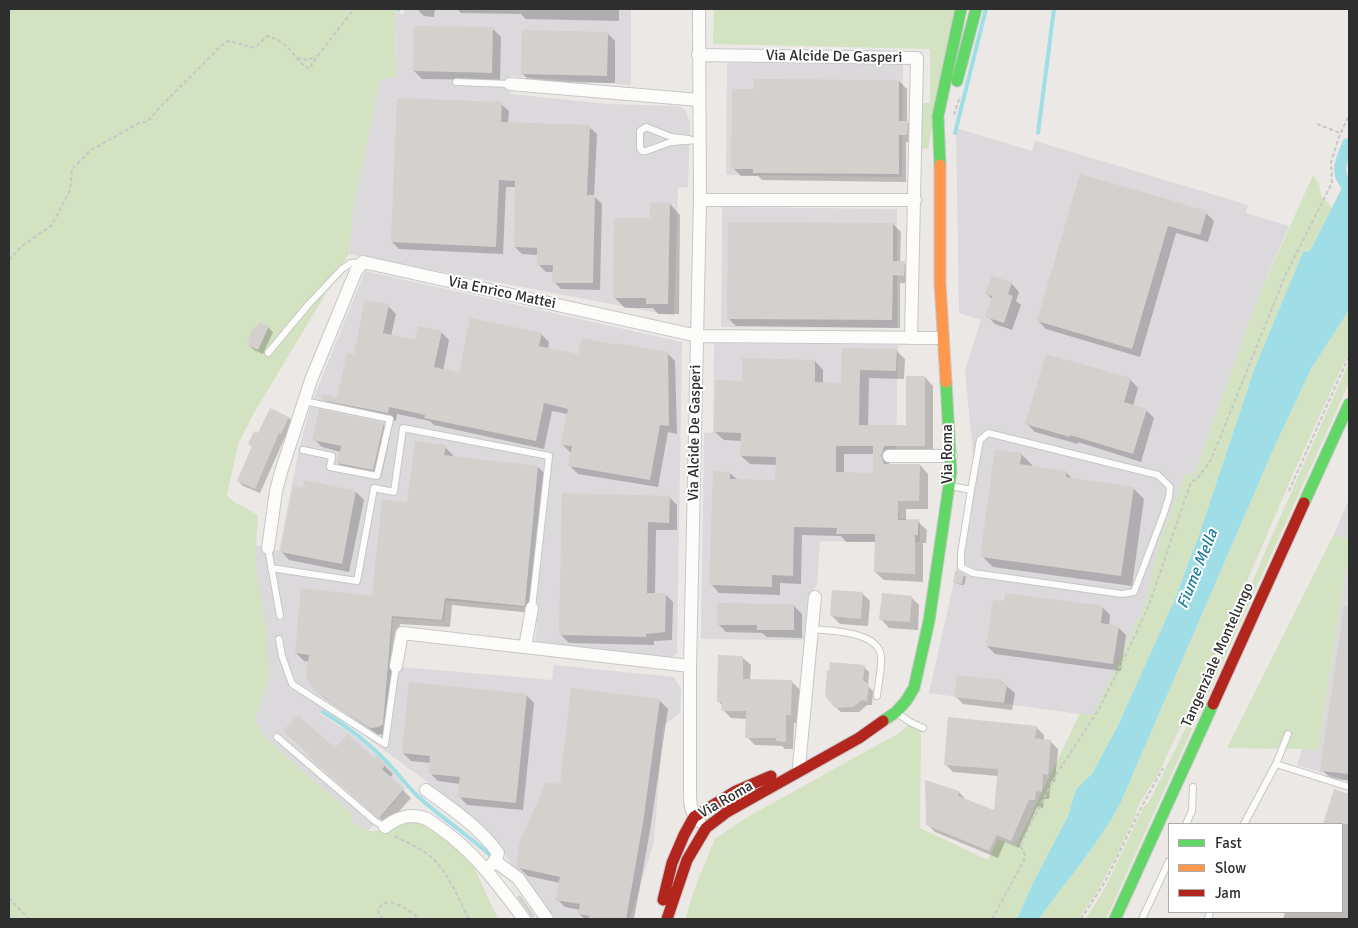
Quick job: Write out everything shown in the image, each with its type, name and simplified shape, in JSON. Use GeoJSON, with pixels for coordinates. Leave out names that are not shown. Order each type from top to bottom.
{"type":"FeatureCollection","features":[{"type":"Feature","properties":{"kind":"main road","name":"Via Roma"},"geometry":{"type":"LineString","coordinates":[[667,919],[688,860],[706,828],[727,812],[859,738],[896,712],[914,688],[929,621],[950,486],[951,456],[940,283],[940,139],[938,116],[961,9]]}},
{"type":"Feature","properties":{"kind":"main road","name":"Via Roma"},"geometry":{"type":"LineString","coordinates":[[940,139],[976,9]]}},
{"type":"Feature","properties":{"kind":"main road","name":"Tangenziale Montelungo"},"geometry":{"type":"LineString","coordinates":[[1115,919],[1349,404]]}},
{"type":"Feature","properties":{"kind":"main road","name":"Via Roma"},"geometry":{"type":"LineString","coordinates":[[658,919],[672,863],[694,817],[736,791],[830,754]]}},
{"type":"Feature","properties":{"kind":"main road"},"geometry":{"type":"LineString","coordinates":[[1176,823],[1195,782]]}},
{"type":"Feature","properties":{"kind":"main road"},"geometry":{"type":"LineString","coordinates":[[1133,919],[1165,848]]}},
{"type":"Feature","properties":{"kind":"street","name":"Via Alcide De Gasperi"},"geometry":{"type":"LineString","coordinates":[[694,817],[690,805],[690,666],[700,200],[694,140],[699,100],[699,9]]}},
{"type":"Feature","properties":{"kind":"street","name":"Via Alcide De Gasperi"},"geometry":{"type":"LineString","coordinates":[[698,55],[918,58],[912,338]]}},
{"type":"Feature","properties":{"kind":"street"},"geometry":{"type":"LineString","coordinates":[[510,84],[699,100]]}},
{"type":"Feature","properties":{"kind":"street"},"geometry":{"type":"LineString","coordinates":[[700,200],[915,200]]}},
{"type":"Feature","properties":{"kind":"street"},"geometry":{"type":"LineString","coordinates":[[268,548],[276,491],[304,401],[356,271],[363,262]]}},
{"type":"Feature","properties":{"kind":"street","name":"Via Enrico Mattei"},"geometry":{"type":"LineString","coordinates":[[363,262],[698,336],[942,338]]}},
{"type":"Feature","properties":{"kind":"street"},"geometry":{"type":"LineString","coordinates":[[889,456],[951,456]]}},
{"type":"Feature","properties":{"kind":"street"},"geometry":{"type":"LineString","coordinates":[[799,766],[815,597]]}},
{"type":"Feature","properties":{"kind":"street"},"geometry":{"type":"LineString","coordinates":[[525,647],[532,608]]}},
{"type":"Feature","properties":{"kind":"street"},"geometry":{"type":"LineString","coordinates":[[396,666],[402,633],[690,666]]}},
{"type":"Feature","properties":{"kind":"street"},"geometry":{"type":"LineString","coordinates":[[426,790],[460,815],[491,844],[498,853],[490,865]]}},
{"type":"Feature","properties":{"kind":"street"},"geometry":{"type":"LineString","coordinates":[[389,831],[394,820],[412,816],[425,818],[454,838],[472,854],[518,878],[548,919]]}},
{"type":"Feature","properties":{"kind":"street"},"geometry":{"type":"LineString","coordinates":[[694,817],[706,828]]}},
{"type":"Feature","properties":{"kind":"street"},"geometry":{"type":"LineString","coordinates":[[490,865],[524,919]]}},
{"type":"Feature","properties":{"kind":"lane"},"geometry":{"type":"LineString","coordinates":[[456,82],[510,84]]}},
{"type":"Feature","properties":{"kind":"lane"},"geometry":{"type":"LineString","coordinates":[[646,127],[671,137],[694,140],[671,142],[642,151],[640,148],[640,131],[646,127]]}},
{"type":"Feature","properties":{"kind":"lane"},"geometry":{"type":"LineString","coordinates":[[268,353],[308,305],[342,269],[351,263],[363,262]]}},
{"type":"Feature","properties":{"kind":"lane"},"geometry":{"type":"LineString","coordinates":[[303,450],[332,456],[330,467],[377,476],[390,419],[304,401]]}},
{"type":"Feature","properties":{"kind":"lane"},"geometry":{"type":"LineString","coordinates":[[271,568],[357,581],[374,488],[394,492],[403,428],[549,456],[532,608]]}},
{"type":"Feature","properties":{"kind":"lane"},"geometry":{"type":"LineString","coordinates":[[988,433],[1158,474],[1170,486],[1170,497],[1134,592],[1122,594],[973,573],[961,567],[961,553],[971,490],[980,440],[988,433]]}},
{"type":"Feature","properties":{"kind":"lane"},"geometry":{"type":"LineString","coordinates":[[950,486],[971,490]]}},
{"type":"Feature","properties":{"kind":"lane"},"geometry":{"type":"LineString","coordinates":[[268,548],[280,616]]}},
{"type":"Feature","properties":{"kind":"lane"},"geometry":{"type":"LineString","coordinates":[[812,629],[843,632],[858,636],[870,641],[878,648],[881,656],[877,696]]}},
{"type":"Feature","properties":{"kind":"lane"},"geometry":{"type":"LineString","coordinates":[[279,638],[282,656],[292,684],[385,744],[396,666]]}},
{"type":"Feature","properties":{"kind":"lane"},"geometry":{"type":"LineString","coordinates":[[896,712],[923,728]]}},
{"type":"Feature","properties":{"kind":"lane"},"geometry":{"type":"LineString","coordinates":[[1245,823],[1276,764],[1288,734]]}},
{"type":"Feature","properties":{"kind":"lane"},"geometry":{"type":"LineString","coordinates":[[277,737],[389,831]]}},
{"type":"Feature","properties":{"kind":"lane"},"geometry":{"type":"LineString","coordinates":[[1276,764],[1349,787]]}},
{"type":"Feature","properties":{"kind":"lane"},"geometry":{"type":"LineString","coordinates":[[1186,823],[1192,811],[1195,782]]}},
{"type":"Feature","properties":{"kind":"lane"},"geometry":{"type":"LineString","coordinates":[[1142,919],[1168,863]]}},
{"type":"Feature","properties":{"kind":"path"},"geometry":{"type":"LineString","coordinates":[[9,260],[22,246],[52,225],[70,190],[72,169],[90,150],[139,123],[148,122],[160,107],[223,44],[229,41],[255,48],[267,36],[278,39],[285,43],[309,70],[318,55],[354,9]]}},
{"type":"Feature","properties":{"kind":"path"},"geometry":{"type":"LineString","coordinates":[[297,58],[308,60],[318,55]]}},
{"type":"Feature","properties":{"kind":"path"},"geometry":{"type":"LineString","coordinates":[[992,919],[1024,860],[1025,855],[1020,845],[1025,834],[1056,775],[1099,709],[1149,605],[1191,482],[1197,479],[1211,460],[1285,276],[1332,183],[1331,162],[1349,114]]}},
{"type":"Feature","properties":{"kind":"path"},"geometry":{"type":"LineString","coordinates":[[1317,124],[1341,133]]}},
{"type":"Feature","properties":{"kind":"path"},"geometry":{"type":"LineString","coordinates":[[1287,495],[1349,356]]}},
{"type":"Feature","properties":{"kind":"path"},"geometry":{"type":"LineString","coordinates":[[1081,919],[1106,880],[1167,760]]}},
{"type":"Feature","properties":{"kind":"path"},"geometry":{"type":"LineString","coordinates":[[389,831],[423,851],[435,862],[450,882],[468,919]]}},
{"type":"Feature","properties":{"kind":"path"},"geometry":{"type":"LineString","coordinates":[[9,898],[29,919]]}},
{"type":"Feature","properties":{"kind":"path"},"geometry":{"type":"LineString","coordinates":[[383,919],[378,912],[379,907],[383,903],[391,902],[419,919]]}},
{"type":"Feature","properties":{"kind":"shaded area"},"geometry":{"type":"Polygon","coordinates":[[[404,9],[631,9],[631,85],[510,76],[510,94],[608,104],[678,106],[686,112],[690,122],[688,187],[678,188],[674,316],[349,254],[353,210],[380,79],[396,76],[395,13],[404,14],[404,9]]]}},
{"type":"Feature","properties":{"kind":"shaded area"},"geometry":{"type":"Polygon","coordinates":[[[727,63],[903,64],[902,177],[726,175],[727,63]]]}},
{"type":"Feature","properties":{"kind":"shaded area"},"geometry":{"type":"Polygon","coordinates":[[[956,128],[1032,151],[1035,141],[1248,205],[1246,213],[1289,226],[1260,293],[1194,475],[1186,473],[1160,541],[1145,604],[1093,716],[929,693],[953,586],[974,463],[965,371],[981,320],[959,313],[956,128]]]}},
{"type":"Feature","properties":{"kind":"shaded area"},"geometry":{"type":"Polygon","coordinates":[[[722,207],[897,209],[897,328],[721,327],[722,207]]]}},
{"type":"Feature","properties":{"kind":"shaded area"},"geometry":{"type":"Polygon","coordinates":[[[365,271],[682,342],[677,654],[669,659],[535,644],[538,608],[446,601],[444,621],[393,618],[390,666],[552,680],[554,665],[674,677],[681,689],[680,713],[663,726],[654,842],[630,919],[553,919],[535,891],[516,871],[498,844],[467,813],[358,731],[323,710],[320,714],[349,732],[388,765],[406,789],[368,831],[361,826],[351,823],[352,814],[265,738],[255,719],[269,678],[255,561],[255,545],[279,551],[299,449],[310,407],[365,271]]]}},
{"type":"Feature","properties":{"kind":"shaded area"},"geometry":{"type":"Polygon","coordinates":[[[714,343],[898,345],[896,454],[887,454],[886,512],[899,512],[899,519],[920,519],[920,542],[820,541],[817,584],[810,596],[806,640],[701,639],[704,433],[713,432],[714,343]]]}},
{"type":"Feature","properties":{"kind":"shaded area"},"geometry":{"type":"Polygon","coordinates":[[[1349,499],[1349,539],[1333,536],[1349,499]]]}},
{"type":"Feature","properties":{"kind":"shaded area"},"geometry":{"type":"Polygon","coordinates":[[[1349,565],[1349,781],[1297,765],[1302,749],[1318,751],[1345,574],[1349,565]]]}},
{"type":"Feature","properties":{"kind":"green space"},"geometry":{"type":"Polygon","coordinates":[[[9,9],[395,9],[396,77],[380,79],[353,210],[349,254],[254,413],[238,444],[227,495],[234,502],[258,515],[255,561],[266,626],[269,678],[255,719],[265,738],[352,814],[352,823],[368,831],[376,831],[386,830],[391,826],[417,820],[462,851],[472,863],[498,919],[9,919],[9,9]]]}},
{"type":"Feature","properties":{"kind":"green space"},"geometry":{"type":"Polygon","coordinates":[[[714,9],[955,9],[928,149],[920,148],[921,103],[930,103],[930,49],[713,44],[714,9]]]}},
{"type":"Feature","properties":{"kind":"green space"},"geometry":{"type":"Polygon","coordinates":[[[1313,175],[1319,184],[1321,195],[1332,208],[1310,251],[1303,252],[1255,367],[1199,535],[1175,599],[1118,725],[1092,774],[1076,789],[1068,816],[1032,885],[1017,919],[685,919],[697,882],[715,839],[744,819],[899,733],[908,725],[921,730],[920,828],[988,860],[998,839],[1016,846],[1080,713],[1093,715],[1145,604],[1160,541],[1186,473],[1194,475],[1260,293],[1313,175]]]}},
{"type":"Feature","properties":{"kind":"green space"},"geometry":{"type":"Polygon","coordinates":[[[1349,310],[1349,352],[1293,474],[1214,658],[1157,776],[1139,804],[1115,859],[1079,919],[1039,919],[1092,848],[1120,804],[1273,450],[1311,369],[1349,310]]]}},
{"type":"Feature","properties":{"kind":"green space"},"geometry":{"type":"Polygon","coordinates":[[[1349,362],[1349,383],[1106,919],[1086,919],[1106,886],[1144,806],[1149,802],[1195,709],[1238,616],[1349,362]]]}},
{"type":"Feature","properties":{"kind":"green space"},"geometry":{"type":"Polygon","coordinates":[[[1333,536],[1349,539],[1349,565],[1345,574],[1318,751],[1227,748],[1333,536]]]}},
{"type":"Feature","properties":{"kind":"water","name":"Fiume Mella"},"geometry":{"type":"Polygon","coordinates":[[[1349,174],[1349,310],[1311,369],[1273,450],[1120,804],[1092,848],[1039,919],[1017,919],[1032,885],[1068,816],[1076,789],[1092,774],[1118,725],[1175,599],[1199,535],[1255,367],[1303,252],[1310,251],[1349,174]]]}},
{"type":"Feature","properties":{"kind":"building"},"geometry":{"type":"Polygon","coordinates":[[[414,26],[493,27],[492,73],[413,71],[414,26]]]}},
{"type":"Feature","properties":{"kind":"building"},"geometry":{"type":"Polygon","coordinates":[[[522,30],[608,32],[607,76],[521,74],[522,30]]]}},
{"type":"Feature","properties":{"kind":"building"},"geometry":{"type":"Polygon","coordinates":[[[754,79],[899,80],[899,121],[908,121],[907,135],[899,135],[899,174],[753,173],[753,169],[731,169],[732,89],[754,89],[754,79]]]}},
{"type":"Feature","properties":{"kind":"building"},"geometry":{"type":"Polygon","coordinates":[[[397,98],[502,102],[501,122],[590,125],[587,195],[595,195],[593,283],[552,283],[553,265],[537,265],[537,248],[514,247],[515,181],[499,180],[496,247],[391,242],[397,98]]]}},
{"type":"Feature","properties":{"kind":"building"},"geometry":{"type":"Polygon","coordinates":[[[1080,174],[1207,211],[1200,235],[1168,226],[1132,349],[1037,321],[1080,174]]]}},
{"type":"Feature","properties":{"kind":"building"},"geometry":{"type":"Polygon","coordinates":[[[650,202],[670,203],[668,304],[646,304],[646,298],[613,298],[614,218],[650,218],[650,202]]]}},
{"type":"Feature","properties":{"kind":"building"},"geometry":{"type":"Polygon","coordinates":[[[728,222],[893,223],[893,261],[905,261],[904,276],[893,275],[892,320],[727,319],[728,222]]]}},
{"type":"Feature","properties":{"kind":"building"},"geometry":{"type":"Polygon","coordinates":[[[992,276],[1012,282],[1008,294],[1013,296],[1004,323],[985,317],[992,296],[985,294],[992,276]]]}},
{"type":"Feature","properties":{"kind":"building"},"geometry":{"type":"Polygon","coordinates":[[[365,300],[389,304],[383,333],[415,340],[418,326],[442,331],[434,367],[459,373],[470,318],[542,333],[539,346],[578,354],[582,338],[668,352],[669,426],[660,425],[650,480],[568,466],[572,446],[560,445],[568,409],[544,403],[536,441],[424,418],[425,415],[389,407],[388,413],[321,400],[323,394],[337,398],[347,353],[354,354],[365,300]]]}},
{"type":"Feature","properties":{"kind":"building"},"geometry":{"type":"Polygon","coordinates":[[[259,322],[269,326],[258,350],[248,345],[249,342],[247,341],[253,328],[255,329],[259,322]]]}},
{"type":"Feature","properties":{"kind":"building"},"geometry":{"type":"Polygon","coordinates":[[[842,348],[897,349],[896,371],[860,370],[859,425],[906,425],[906,376],[925,376],[925,446],[884,446],[881,456],[884,464],[920,464],[919,501],[898,501],[898,520],[918,520],[918,535],[915,535],[915,574],[874,572],[875,534],[836,534],[837,528],[794,527],[793,576],[772,575],[772,587],[709,585],[713,471],[730,472],[730,479],[775,480],[776,457],[740,456],[741,433],[714,432],[715,380],[742,381],[742,358],[815,360],[815,382],[841,383],[842,348]],[[836,446],[836,472],[873,473],[873,446],[836,446]]]}},
{"type":"Feature","properties":{"kind":"building"},"geometry":{"type":"Polygon","coordinates":[[[1046,354],[1131,378],[1124,402],[1147,409],[1133,454],[1025,424],[1046,354]]]}},
{"type":"Feature","properties":{"kind":"building"},"geometry":{"type":"Polygon","coordinates":[[[270,408],[289,417],[281,434],[279,433],[255,489],[237,481],[252,446],[248,444],[254,431],[258,433],[270,408]]]}},
{"type":"Feature","properties":{"kind":"building"},"geometry":{"type":"Polygon","coordinates":[[[319,409],[384,423],[373,470],[337,463],[341,446],[312,440],[319,409]]]}},
{"type":"Feature","properties":{"kind":"building"},"geometry":{"type":"Polygon","coordinates":[[[415,441],[446,445],[444,455],[538,466],[525,604],[524,606],[445,598],[442,620],[392,616],[383,724],[379,727],[370,728],[313,689],[306,678],[309,655],[295,653],[301,588],[372,596],[382,500],[407,502],[415,441]]]}},
{"type":"Feature","properties":{"kind":"building"},"geometry":{"type":"Polygon","coordinates":[[[995,449],[1022,453],[1020,464],[1067,471],[1066,477],[1134,487],[1121,576],[980,557],[995,449]]]}},
{"type":"Feature","properties":{"kind":"building"},"geometry":{"type":"Polygon","coordinates":[[[304,480],[356,491],[342,564],[280,552],[293,486],[303,488],[304,480]]]}},
{"type":"Feature","properties":{"kind":"building"},"geometry":{"type":"Polygon","coordinates":[[[562,493],[670,496],[669,523],[648,522],[647,593],[666,593],[665,632],[646,634],[646,637],[559,635],[562,493]]]}},
{"type":"Feature","properties":{"kind":"building"},"geometry":{"type":"Polygon","coordinates":[[[955,571],[964,574],[962,584],[953,583],[955,571]]]}},
{"type":"Feature","properties":{"kind":"building"},"geometry":{"type":"Polygon","coordinates":[[[832,590],[863,592],[861,619],[830,616],[832,590]]]}},
{"type":"Feature","properties":{"kind":"building"},"geometry":{"type":"Polygon","coordinates":[[[882,593],[912,596],[910,622],[879,620],[882,593]]]}},
{"type":"Feature","properties":{"kind":"building"},"geometry":{"type":"Polygon","coordinates":[[[1005,593],[1103,606],[1101,623],[1119,626],[1113,664],[986,646],[993,600],[1004,601],[1005,593]]]}},
{"type":"Feature","properties":{"kind":"building"},"geometry":{"type":"Polygon","coordinates":[[[717,603],[794,604],[794,630],[757,630],[757,625],[717,625],[717,603]]]}},
{"type":"Feature","properties":{"kind":"building"},"geometry":{"type":"Polygon","coordinates":[[[1344,606],[1349,607],[1349,774],[1320,771],[1344,606]]]}},
{"type":"Feature","properties":{"kind":"building"},"geometry":{"type":"Polygon","coordinates":[[[718,655],[743,656],[743,679],[792,680],[791,715],[786,715],[786,742],[776,741],[776,738],[745,738],[746,711],[721,711],[722,702],[717,702],[718,655]]]}},
{"type":"Feature","properties":{"kind":"building"},"geometry":{"type":"Polygon","coordinates":[[[830,662],[865,665],[863,680],[869,685],[867,701],[862,700],[853,707],[835,708],[825,696],[827,670],[829,671],[830,662]]]}},
{"type":"Feature","properties":{"kind":"building"},"geometry":{"type":"Polygon","coordinates":[[[957,675],[1002,680],[1002,683],[1007,684],[1004,703],[954,697],[957,675]]]}},
{"type":"Feature","properties":{"kind":"building"},"geometry":{"type":"Polygon","coordinates":[[[409,682],[527,694],[516,803],[457,797],[460,777],[428,774],[430,756],[402,753],[409,682]]]}},
{"type":"Feature","properties":{"kind":"building"},"geometry":{"type":"Polygon","coordinates":[[[571,688],[660,699],[643,823],[626,919],[588,919],[589,916],[578,914],[580,904],[555,900],[560,877],[516,866],[519,844],[546,782],[560,784],[571,688]]]}},
{"type":"Feature","properties":{"kind":"building"},"geometry":{"type":"Polygon","coordinates":[[[298,715],[335,748],[347,734],[374,758],[376,756],[386,765],[382,769],[404,789],[379,818],[308,756],[310,755],[283,731],[298,715]]]}},
{"type":"Feature","properties":{"kind":"building"},"geometry":{"type":"Polygon","coordinates":[[[948,717],[1037,726],[1035,738],[1051,740],[1048,775],[1043,774],[1042,792],[1036,791],[1035,800],[1029,800],[1011,841],[997,835],[989,851],[926,825],[925,780],[959,791],[958,796],[994,810],[998,769],[944,765],[948,717]]]}},
{"type":"Feature","properties":{"kind":"building"},"geometry":{"type":"Polygon","coordinates":[[[1334,789],[1349,794],[1349,824],[1323,823],[1334,789]]]}},
{"type":"Feature","properties":{"kind":"building"},"geometry":{"type":"Polygon","coordinates":[[[520,895],[535,916],[532,918],[517,897],[520,895]]]}},
{"type":"Feature","properties":{"kind":"waterway"},"geometry":{"type":"LineString","coordinates":[[955,133],[986,9]]}},
{"type":"Feature","properties":{"kind":"waterway"},"geometry":{"type":"LineString","coordinates":[[1038,133],[1054,9]]}},
{"type":"Feature","properties":{"kind":"waterway"},"geometry":{"type":"LineString","coordinates":[[1348,144],[1341,162],[1340,172],[1349,188]]}},
{"type":"Feature","properties":{"kind":"waterway"},"geometry":{"type":"LineString","coordinates":[[323,712],[366,743],[390,765],[417,795],[490,855]]}},
{"type":"Feature","properties":{"kind":"traffic: fast"},"geometry":{"type":"LineString","coordinates":[[940,165],[938,116],[961,9]]}},
{"type":"Feature","properties":{"kind":"traffic: fast"},"geometry":{"type":"LineString","coordinates":[[957,81],[976,9]]}},
{"type":"Feature","properties":{"kind":"traffic: fast"},"geometry":{"type":"LineString","coordinates":[[883,721],[896,712],[914,688],[929,621],[951,472],[946,382]]}},
{"type":"Feature","properties":{"kind":"traffic: fast"},"geometry":{"type":"LineString","coordinates":[[1304,503],[1349,404]]}},
{"type":"Feature","properties":{"kind":"traffic: fast"},"geometry":{"type":"LineString","coordinates":[[1115,919],[1213,704]]}},
{"type":"Feature","properties":{"kind":"traffic: slow"},"geometry":{"type":"LineString","coordinates":[[940,165],[940,283],[946,382]]}},
{"type":"Feature","properties":{"kind":"traffic: jam"},"geometry":{"type":"LineString","coordinates":[[1213,704],[1304,503]]}},
{"type":"Feature","properties":{"kind":"traffic: jam"},"geometry":{"type":"LineString","coordinates":[[667,919],[687,860],[706,828],[727,812],[859,738],[883,721]]}},
{"type":"Feature","properties":{"kind":"traffic: jam"},"geometry":{"type":"LineString","coordinates":[[663,900],[672,863],[694,817],[736,791],[771,776]]}}]}
